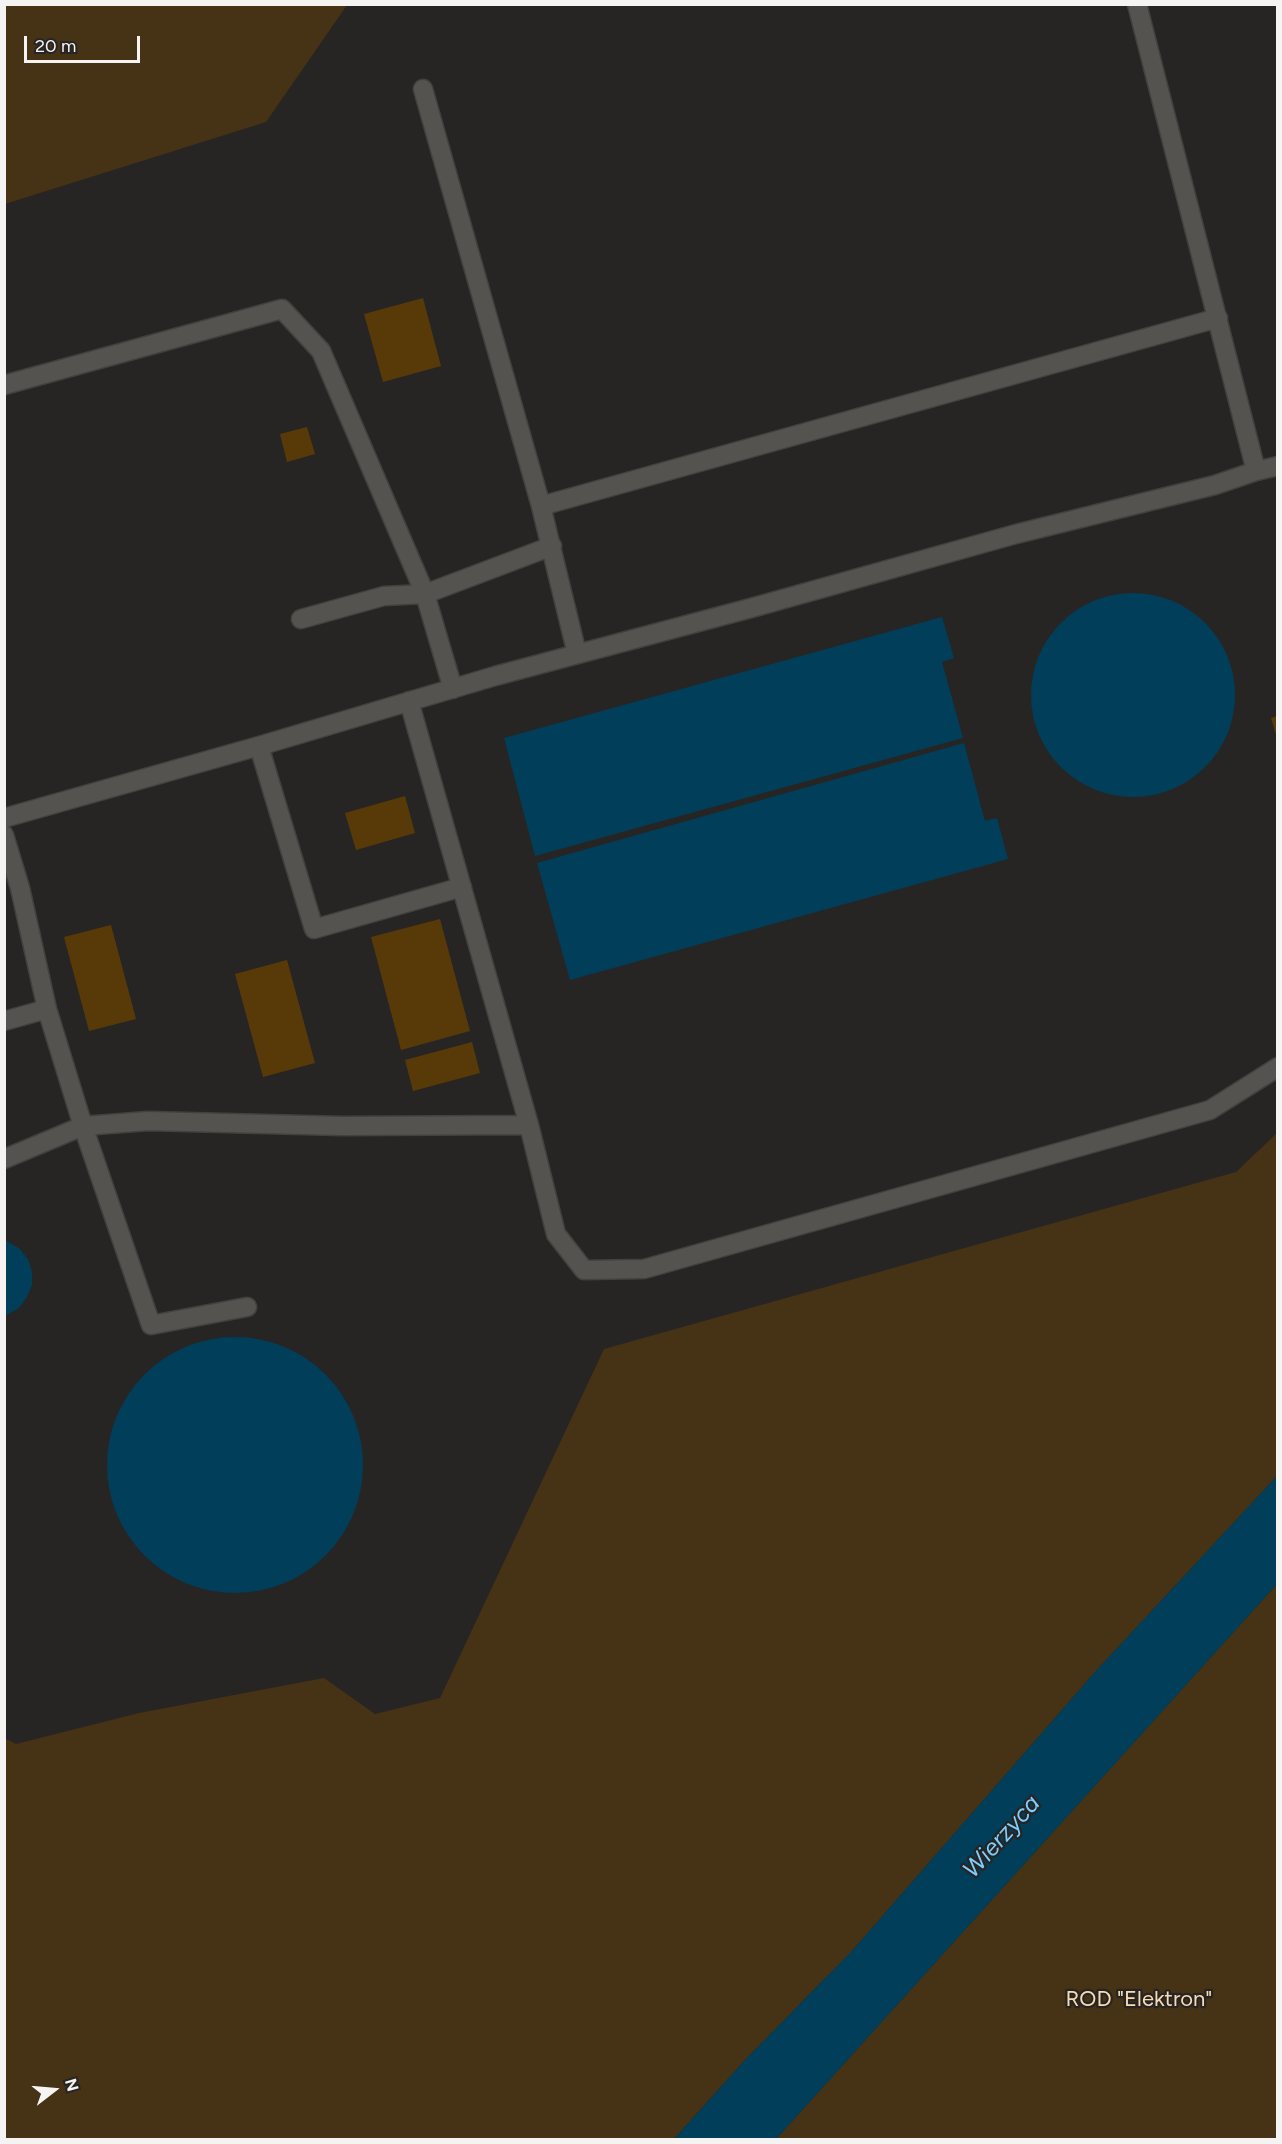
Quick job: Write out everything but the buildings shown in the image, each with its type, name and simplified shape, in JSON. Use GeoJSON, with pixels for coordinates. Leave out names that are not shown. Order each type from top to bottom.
{"type":"FeatureCollection","features":[{"type":"Feature","properties":{"kind":"lane"},"geometry":{"type":"LineString","coordinates":[[1137,4],[1256,471]]}},
{"type":"Feature","properties":{"kind":"lane"},"geometry":{"type":"LineString","coordinates":[[423,89],[552,546],[577,654]]}},
{"type":"Feature","properties":{"kind":"lane"},"geometry":{"type":"LineString","coordinates":[[4,385],[282,309],[321,351],[425,594],[453,689]]}},
{"type":"Feature","properties":{"kind":"lane"},"geometry":{"type":"LineString","coordinates":[[541,506],[1218,318]]}},
{"type":"Feature","properties":{"kind":"lane"},"geometry":{"type":"LineString","coordinates":[[4,818],[577,654],[1016,534],[1215,485],[1278,466]]}},
{"type":"Feature","properties":{"kind":"lane"},"geometry":{"type":"LineString","coordinates":[[301,619],[384,596],[425,594],[552,546]]}},
{"type":"Feature","properties":{"kind":"lane"},"geometry":{"type":"LineString","coordinates":[[409,701],[529,1125],[556,1234],[584,1270],[644,1269],[1210,1110],[1278,1067]]}},
{"type":"Feature","properties":{"kind":"lane"},"geometry":{"type":"LineString","coordinates":[[259,746],[314,929],[462,887]]}},
{"type":"Feature","properties":{"kind":"lane"},"geometry":{"type":"LineString","coordinates":[[4,835],[20,888],[47,1009],[82,1126],[151,1325],[247,1307]]}},
{"type":"Feature","properties":{"kind":"lane"},"geometry":{"type":"LineString","coordinates":[[4,1021],[47,1009]]}},
{"type":"Feature","properties":{"kind":"lane"},"geometry":{"type":"LineString","coordinates":[[4,1159],[82,1126],[148,1121],[342,1126],[529,1125]]}},
{"type":"Feature","properties":{"kind":"green space"},"geometry":{"type":"Polygon","coordinates":[[[5,4],[347,5],[266,122],[5,204],[5,4]]]}},
{"type":"Feature","properties":{"kind":"green space"},"geometry":{"type":"Polygon","coordinates":[[[1277,1133],[1277,1476],[1095,1672],[852,1951],[745,2060],[674,2139],[5,2139],[4,1738],[16,1744],[139,1713],[324,1678],[375,1714],[440,1698],[604,1349],[1236,1172],[1277,1133]]]}},
{"type":"Feature","properties":{"kind":"green space","name":"ROD \"Elektron\""},"geometry":{"type":"Polygon","coordinates":[[[1277,1584],[1277,2139],[776,2139],[1277,1584]]]}},
{"type":"Feature","properties":{"kind":"water"},"geometry":{"type":"Polygon","coordinates":[[[1123,593],[1143,593],[1172,600],[1198,616],[1212,630],[1228,656],[1235,695],[1228,734],[1212,760],[1198,774],[1163,793],[1143,797],[1123,797],[1094,790],[1068,774],[1054,760],[1035,725],[1031,705],[1031,685],[1038,656],[1054,630],[1068,616],[1103,597],[1123,593]]]}},
{"type":"Feature","properties":{"kind":"water"},"geometry":{"type":"Polygon","coordinates":[[[942,617],[954,658],[942,662],[963,738],[535,856],[504,738],[942,617]]]}},
{"type":"Feature","properties":{"kind":"water"},"geometry":{"type":"Polygon","coordinates":[[[964,743],[985,821],[997,818],[1008,859],[570,980],[537,863],[964,743]]]}},
{"type":"Feature","properties":{"kind":"water"},"geometry":{"type":"Polygon","coordinates":[[[5,1240],[20,1249],[28,1259],[32,1272],[32,1285],[19,1308],[5,1316],[5,1240]]]}},
{"type":"Feature","properties":{"kind":"water"},"geometry":{"type":"Polygon","coordinates":[[[222,1337],[248,1337],[272,1342],[295,1352],[326,1374],[342,1394],[358,1428],[363,1465],[358,1502],[342,1536],[326,1556],[306,1572],[272,1588],[248,1593],[222,1593],[198,1588],[175,1578],[144,1556],[128,1536],[112,1502],[107,1478],[107,1452],[112,1428],[122,1405],[144,1374],[164,1358],[198,1342],[222,1337]]]}},
{"type":"Feature","properties":{"kind":"water","name":"Wierzyca"},"geometry":{"type":"Polygon","coordinates":[[[1277,1476],[1277,1584],[776,2139],[674,2139],[745,2060],[852,1951],[1095,1672],[1277,1476]]]}}]}
